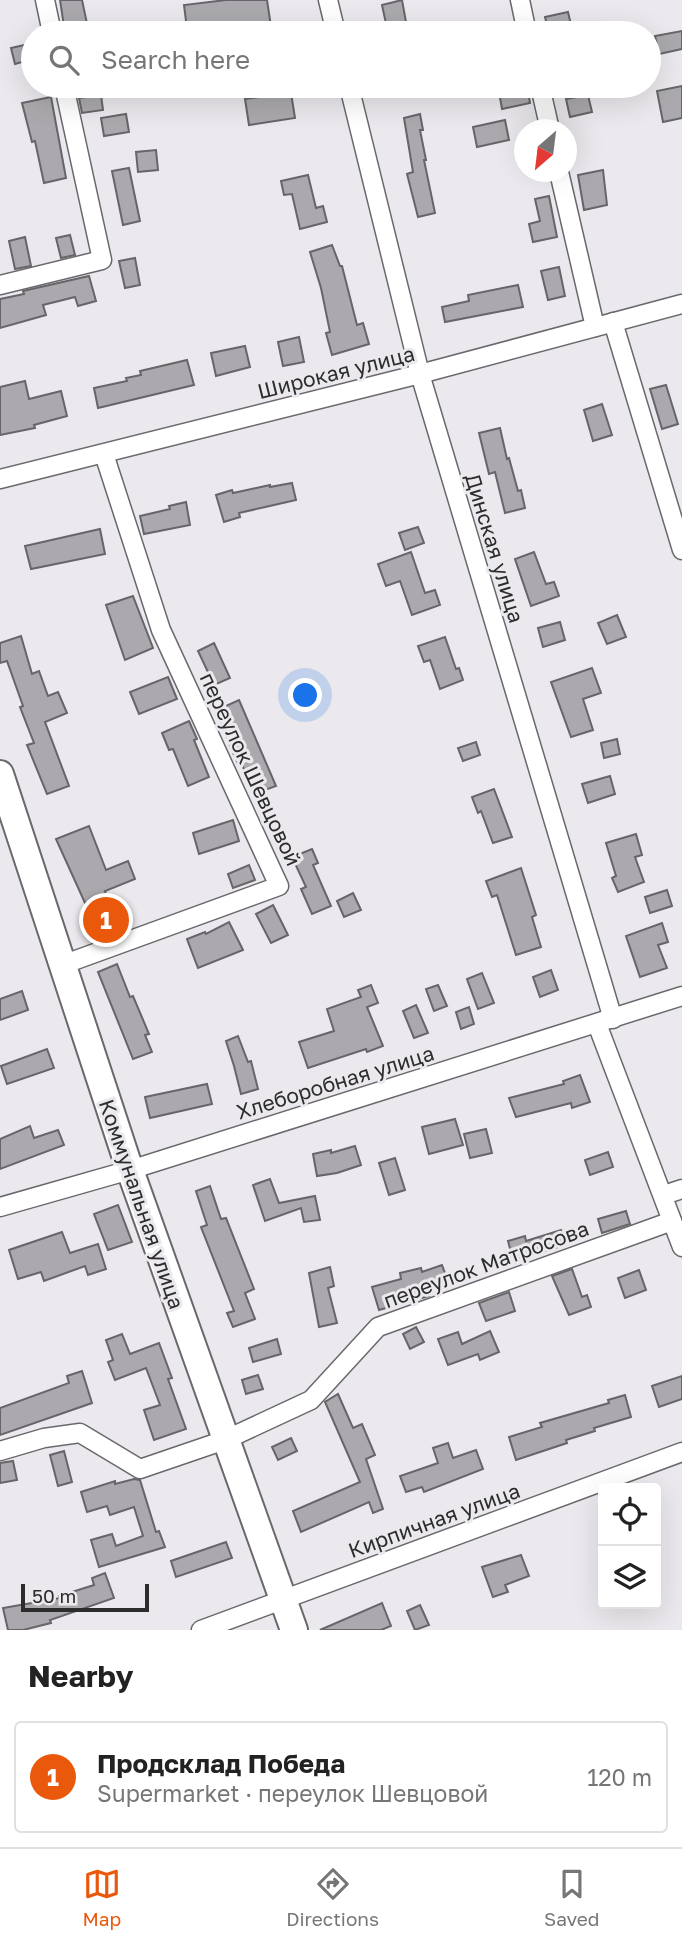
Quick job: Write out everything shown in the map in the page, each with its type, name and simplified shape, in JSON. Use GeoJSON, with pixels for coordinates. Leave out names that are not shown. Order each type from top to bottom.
{"type":"FeatureCollection","features":[{"type":"Feature","properties":{"kind":"street"},"geometry":{"type":"LineString","coordinates":[[45,0],[49,21]]}},
{"type":"Feature","properties":{"kind":"street"},"geometry":{"type":"LineString","coordinates":[[328,0],[334,21]]}},
{"type":"Feature","properties":{"kind":"street"},"geometry":{"type":"LineString","coordinates":[[520,0],[524,21]]}},
{"type":"Feature","properties":{"kind":"street"},"geometry":{"type":"LineString","coordinates":[[0,285],[102,260],[67,98]]}},
{"type":"Feature","properties":{"kind":"street","name":"Динская улица"},"geometry":{"type":"LineString","coordinates":[[352,98],[420,374],[605,1022],[682,1247]]}},
{"type":"Feature","properties":{"kind":"street"},"geometry":{"type":"LineString","coordinates":[[543,98],[548,119]]}},
{"type":"Feature","properties":{"kind":"street"},"geometry":{"type":"LineString","coordinates":[[561,182],[595,327]]}},
{"type":"Feature","properties":{"kind":"street","name":"Широкая улица"},"geometry":{"type":"LineString","coordinates":[[0,479],[420,374],[682,304]]}},
{"type":"Feature","properties":{"kind":"street"},"geometry":{"type":"LineString","coordinates":[[613,322],[682,550]]}},
{"type":"Feature","properties":{"kind":"street","name":"переулок Шевцовой"},"geometry":{"type":"LineString","coordinates":[[62,965],[279,886],[161,630],[104,454]]}},
{"type":"Feature","properties":{"kind":"street","name":"Коммунальная улица"},"geometry":{"type":"LineString","coordinates":[[0,774],[130,1170],[294,1630]]}},
{"type":"Feature","properties":{"kind":"street","name":"Хлеборобная улица"},"geometry":{"type":"LineString","coordinates":[[0,1207],[130,1170],[682,996]]}},
{"type":"Feature","properties":{"kind":"street"},"geometry":{"type":"LineString","coordinates":[[664,1195],[682,1189]]}},
{"type":"Feature","properties":{"kind":"street","name":"переулок Матросова"},"geometry":{"type":"LineString","coordinates":[[0,1451],[44,1438],[80,1433],[140,1469],[225,1440],[311,1400],[378,1327],[672,1221]]}},
{"type":"Feature","properties":{"kind":"street","name":"Кирпичная улица"},"geometry":{"type":"LineString","coordinates":[[201,1630],[682,1452]]}},
{"type":"Feature","properties":{"kind":"building"},"geometry":{"type":"Polygon","coordinates":[[[60,0],[82,0],[86,21],[63,21],[60,0]]]}},
{"type":"Feature","properties":{"kind":"building"},"geometry":{"type":"Polygon","coordinates":[[[226,0],[267,0],[270,21],[186,21],[184,5],[226,0]]]}},
{"type":"Feature","properties":{"kind":"building"},"geometry":{"type":"Polygon","coordinates":[[[402,0],[406,21],[385,21],[382,5],[402,0]]]}},
{"type":"Feature","properties":{"kind":"building"},"geometry":{"type":"Polygon","coordinates":[[[568,12],[570,21],[546,21],[545,17],[568,12]]]}},
{"type":"Feature","properties":{"kind":"building"},"geometry":{"type":"Polygon","coordinates":[[[682,31],[682,49],[661,54],[661,35],[682,31]]]}},
{"type":"Feature","properties":{"kind":"building"},"geometry":{"type":"Polygon","coordinates":[[[21,46],[21,62],[15,64],[11,48],[21,46]]]}},
{"type":"Feature","properties":{"kind":"building"},"geometry":{"type":"Polygon","coordinates":[[[682,86],[682,118],[663,122],[658,98],[661,98],[661,90],[682,86]]]}},
{"type":"Feature","properties":{"kind":"building"},"geometry":{"type":"Polygon","coordinates":[[[51,98],[66,178],[44,183],[35,141],[32,142],[22,103],[51,98]]]}},
{"type":"Feature","properties":{"kind":"building"},"geometry":{"type":"Polygon","coordinates":[[[79,98],[101,98],[103,110],[82,113],[79,98]]]}},
{"type":"Feature","properties":{"kind":"building"},"geometry":{"type":"Polygon","coordinates":[[[292,98],[295,118],[249,125],[245,99],[292,98]]]}},
{"type":"Feature","properties":{"kind":"building"},"geometry":{"type":"Polygon","coordinates":[[[500,98],[529,98],[530,103],[502,109],[500,98]]]}},
{"type":"Feature","properties":{"kind":"building"},"geometry":{"type":"Polygon","coordinates":[[[589,98],[592,112],[570,117],[566,99],[589,98]]]}},
{"type":"Feature","properties":{"kind":"building"},"geometry":{"type":"Polygon","coordinates":[[[126,114],[129,132],[104,136],[101,118],[126,114]]]}},
{"type":"Feature","properties":{"kind":"building"},"geometry":{"type":"Polygon","coordinates":[[[420,114],[424,160],[435,213],[418,217],[407,174],[413,172],[404,118],[420,114]]]}},
{"type":"Feature","properties":{"kind":"building"},"geometry":{"type":"Polygon","coordinates":[[[505,120],[509,140],[477,147],[473,127],[505,120]]]}},
{"type":"Feature","properties":{"kind":"building"},"geometry":{"type":"Polygon","coordinates":[[[156,150],[158,170],[138,172],[136,152],[156,150]]]}},
{"type":"Feature","properties":{"kind":"building"},"geometry":{"type":"Polygon","coordinates":[[[129,168],[140,221],[123,225],[112,171],[129,168]]]}},
{"type":"Feature","properties":{"kind":"building"},"geometry":{"type":"Polygon","coordinates":[[[603,170],[607,205],[584,210],[578,175],[603,170]]]}},
{"type":"Feature","properties":{"kind":"building"},"geometry":{"type":"Polygon","coordinates":[[[308,175],[316,208],[323,206],[327,222],[300,229],[292,194],[284,195],[281,181],[308,175]]]}},
{"type":"Feature","properties":{"kind":"building"},"geometry":{"type":"Polygon","coordinates":[[[549,196],[557,237],[533,242],[529,224],[540,221],[535,199],[549,196]]]}},
{"type":"Feature","properties":{"kind":"building"},"geometry":{"type":"Polygon","coordinates":[[[70,235],[75,255],[61,258],[56,238],[70,235]]]}},
{"type":"Feature","properties":{"kind":"building"},"geometry":{"type":"Polygon","coordinates":[[[25,237],[31,266],[15,269],[9,241],[25,237]]]}},
{"type":"Feature","properties":{"kind":"building"},"geometry":{"type":"Polygon","coordinates":[[[332,245],[342,266],[357,325],[363,323],[369,344],[332,355],[326,333],[330,332],[321,288],[310,252],[332,245]]]}},
{"type":"Feature","properties":{"kind":"building"},"geometry":{"type":"Polygon","coordinates":[[[135,258],[140,285],[125,288],[119,261],[135,258]]]}},
{"type":"Feature","properties":{"kind":"building"},"geometry":{"type":"Polygon","coordinates":[[[559,267],[565,296],[548,300],[541,271],[559,267]]]}},
{"type":"Feature","properties":{"kind":"building"},"geometry":{"type":"Polygon","coordinates":[[[89,276],[96,301],[78,306],[75,297],[43,305],[46,315],[0,328],[0,299],[89,276]]]}},
{"type":"Feature","properties":{"kind":"building"},"geometry":{"type":"Polygon","coordinates":[[[518,285],[523,307],[445,322],[442,307],[469,301],[468,295],[518,285]]]}},
{"type":"Feature","properties":{"kind":"building"},"geometry":{"type":"Polygon","coordinates":[[[299,337],[304,362],[283,366],[278,342],[299,337]]]}},
{"type":"Feature","properties":{"kind":"building"},"geometry":{"type":"Polygon","coordinates":[[[245,346],[250,367],[216,376],[211,353],[245,346]]]}},
{"type":"Feature","properties":{"kind":"building"},"geometry":{"type":"Polygon","coordinates":[[[187,360],[194,385],[98,408],[94,388],[127,381],[126,378],[141,375],[140,371],[187,360]]]}},
{"type":"Feature","properties":{"kind":"building"},"geometry":{"type":"Polygon","coordinates":[[[25,381],[29,399],[61,391],[67,416],[34,425],[35,428],[0,435],[0,387],[25,381]]]}},
{"type":"Feature","properties":{"kind":"building"},"geometry":{"type":"Polygon","coordinates":[[[666,385],[678,424],[662,429],[650,389],[666,385]]]}},
{"type":"Feature","properties":{"kind":"building"},"geometry":{"type":"Polygon","coordinates":[[[602,404],[612,435],[593,441],[584,410],[602,404]]]}},
{"type":"Feature","properties":{"kind":"building"},"geometry":{"type":"Polygon","coordinates":[[[500,428],[507,459],[509,458],[518,491],[521,490],[525,508],[505,513],[495,472],[489,474],[479,433],[500,428]]]}},
{"type":"Feature","properties":{"kind":"building"},"geometry":{"type":"Polygon","coordinates":[[[292,483],[296,500],[239,513],[240,517],[224,522],[216,495],[232,490],[233,493],[292,483]]]}},
{"type":"Feature","properties":{"kind":"building"},"geometry":{"type":"Polygon","coordinates":[[[186,502],[190,525],[144,534],[140,516],[186,502]]]}},
{"type":"Feature","properties":{"kind":"building"},"geometry":{"type":"Polygon","coordinates":[[[418,527],[424,543],[405,550],[399,533],[418,527]]]}},
{"type":"Feature","properties":{"kind":"building"},"geometry":{"type":"Polygon","coordinates":[[[100,529],[105,554],[31,569],[25,546],[100,529]]]}},
{"type":"Feature","properties":{"kind":"building"},"geometry":{"type":"Polygon","coordinates":[[[411,552],[425,593],[435,590],[440,605],[412,615],[400,581],[386,586],[378,564],[411,552]]]}},
{"type":"Feature","properties":{"kind":"building"},"geometry":{"type":"Polygon","coordinates":[[[534,552],[546,584],[554,582],[559,596],[531,606],[515,559],[534,552]]]}},
{"type":"Feature","properties":{"kind":"building"},"geometry":{"type":"Polygon","coordinates":[[[133,596],[153,648],[125,660],[106,605],[133,596]]]}},
{"type":"Feature","properties":{"kind":"building"},"geometry":{"type":"Polygon","coordinates":[[[617,615],[626,637],[607,644],[598,623],[617,615]]]}},
{"type":"Feature","properties":{"kind":"building"},"geometry":{"type":"Polygon","coordinates":[[[560,622],[565,640],[543,647],[538,628],[560,622]]]}},
{"type":"Feature","properties":{"kind":"building"},"geometry":{"type":"Polygon","coordinates":[[[21,636],[32,674],[39,671],[48,696],[58,692],[67,713],[45,722],[69,786],[47,794],[27,745],[34,743],[7,661],[0,663],[0,643],[21,636]]]}},
{"type":"Feature","properties":{"kind":"building"},"geometry":{"type":"Polygon","coordinates":[[[445,637],[456,669],[459,668],[463,680],[440,689],[430,660],[424,662],[418,646],[445,637]]]}},
{"type":"Feature","properties":{"kind":"building"},"geometry":{"type":"Polygon","coordinates":[[[214,643],[230,678],[214,685],[198,651],[214,643]]]}},
{"type":"Feature","properties":{"kind":"building"},"geometry":{"type":"Polygon","coordinates":[[[592,668],[601,693],[583,699],[593,730],[571,737],[551,682],[592,668]]]}},
{"type":"Feature","properties":{"kind":"building"},"geometry":{"type":"Polygon","coordinates":[[[168,677],[177,699],[139,714],[130,692],[168,677]]]}},
{"type":"Feature","properties":{"kind":"building"},"geometry":{"type":"Polygon","coordinates":[[[239,700],[276,786],[254,794],[241,762],[238,764],[230,746],[217,710],[239,700]]]}},
{"type":"Feature","properties":{"kind":"building"},"geometry":{"type":"Polygon","coordinates":[[[189,721],[209,777],[188,786],[173,749],[169,750],[162,733],[189,721]]]}},
{"type":"Feature","properties":{"kind":"building"},"geometry":{"type":"Polygon","coordinates":[[[617,739],[620,754],[604,758],[601,743],[617,739]]]}},
{"type":"Feature","properties":{"kind":"building"},"geometry":{"type":"Polygon","coordinates":[[[476,742],[480,755],[463,761],[458,748],[476,742]]]}},
{"type":"Feature","properties":{"kind":"building"},"geometry":{"type":"Polygon","coordinates":[[[610,776],[615,794],[588,803],[582,784],[610,776]]]}},
{"type":"Feature","properties":{"kind":"building"},"geometry":{"type":"Polygon","coordinates":[[[494,789],[512,837],[493,843],[481,811],[478,813],[472,797],[494,789]]]}},
{"type":"Feature","properties":{"kind":"building"},"geometry":{"type":"Polygon","coordinates":[[[233,820],[239,841],[199,854],[193,833],[233,820]]]}},
{"type":"Feature","properties":{"kind":"building"},"geometry":{"type":"Polygon","coordinates":[[[89,826],[106,870],[128,861],[135,879],[105,891],[106,895],[85,903],[56,839],[89,826]]]}},
{"type":"Feature","properties":{"kind":"building"},"geometry":{"type":"Polygon","coordinates":[[[636,834],[642,855],[635,857],[644,882],[618,892],[612,878],[616,876],[606,843],[636,834]]]}},
{"type":"Feature","properties":{"kind":"building"},"geometry":{"type":"Polygon","coordinates":[[[312,849],[318,863],[313,865],[331,906],[312,914],[301,889],[306,887],[292,857],[312,849]]]}},
{"type":"Feature","properties":{"kind":"building"},"geometry":{"type":"Polygon","coordinates":[[[249,865],[255,880],[233,888],[228,874],[249,865]]]}},
{"type":"Feature","properties":{"kind":"building"},"geometry":{"type":"Polygon","coordinates":[[[521,868],[536,915],[532,917],[541,947],[516,955],[497,895],[492,897],[486,881],[521,868]]]}},
{"type":"Feature","properties":{"kind":"building"},"geometry":{"type":"Polygon","coordinates":[[[667,890],[672,906],[650,913],[645,897],[667,890]]]}},
{"type":"Feature","properties":{"kind":"building"},"geometry":{"type":"Polygon","coordinates":[[[353,893],[361,910],[344,917],[337,901],[353,893]]]}},
{"type":"Feature","properties":{"kind":"building"},"geometry":{"type":"Polygon","coordinates":[[[273,905],[288,935],[271,943],[256,914],[273,905]]]}},
{"type":"Feature","properties":{"kind":"building"},"geometry":{"type":"Polygon","coordinates":[[[229,922],[243,950],[198,968],[187,939],[205,932],[206,934],[229,922]]]}},
{"type":"Feature","properties":{"kind":"building"},"geometry":{"type":"Polygon","coordinates":[[[662,923],[668,942],[658,945],[667,968],[640,977],[626,936],[662,923]]]}},
{"type":"Feature","properties":{"kind":"building"},"geometry":{"type":"Polygon","coordinates":[[[117,964],[149,1034],[145,1035],[152,1052],[133,1059],[98,972],[117,964]]]}},
{"type":"Feature","properties":{"kind":"building"},"geometry":{"type":"Polygon","coordinates":[[[551,970],[558,990],[540,997],[533,977],[551,970]]]}},
{"type":"Feature","properties":{"kind":"building"},"geometry":{"type":"Polygon","coordinates":[[[482,973],[494,1003],[478,1009],[467,979],[482,973]]]}},
{"type":"Feature","properties":{"kind":"building"},"geometry":{"type":"Polygon","coordinates":[[[371,985],[378,1003],[367,1007],[383,1046],[308,1068],[299,1042],[334,1031],[327,1009],[361,997],[358,990],[371,985]]]}},
{"type":"Feature","properties":{"kind":"building"},"geometry":{"type":"Polygon","coordinates":[[[438,985],[447,1006],[434,1011],[426,989],[438,985]]]}},
{"type":"Feature","properties":{"kind":"building"},"geometry":{"type":"Polygon","coordinates":[[[22,991],[28,1010],[0,1020],[0,999],[22,991]]]}},
{"type":"Feature","properties":{"kind":"building"},"geometry":{"type":"Polygon","coordinates":[[[416,1005],[428,1033],[414,1038],[403,1011],[416,1005]]]}},
{"type":"Feature","properties":{"kind":"building"},"geometry":{"type":"Polygon","coordinates":[[[469,1007],[474,1024],[461,1029],[456,1012],[469,1007]]]}},
{"type":"Feature","properties":{"kind":"building"},"geometry":{"type":"Polygon","coordinates":[[[238,1036],[248,1062],[251,1061],[258,1089],[241,1094],[226,1041],[238,1036]]]}},
{"type":"Feature","properties":{"kind":"building"},"geometry":{"type":"Polygon","coordinates":[[[47,1049],[54,1068],[7,1084],[1,1066],[47,1049]]]}},
{"type":"Feature","properties":{"kind":"building"},"geometry":{"type":"Polygon","coordinates":[[[580,1075],[590,1102],[572,1108],[571,1103],[516,1117],[509,1098],[564,1084],[563,1081],[580,1075]]]}},
{"type":"Feature","properties":{"kind":"building"},"geometry":{"type":"Polygon","coordinates":[[[207,1084],[212,1104],[150,1118],[145,1097],[207,1084]]]}},
{"type":"Feature","properties":{"kind":"building"},"geometry":{"type":"Polygon","coordinates":[[[455,1119],[463,1145],[429,1154],[422,1127],[455,1119]]]}},
{"type":"Feature","properties":{"kind":"building"},"geometry":{"type":"Polygon","coordinates":[[[30,1126],[34,1138],[58,1130],[64,1145],[0,1169],[0,1139],[30,1126]]]}},
{"type":"Feature","properties":{"kind":"building"},"geometry":{"type":"Polygon","coordinates":[[[486,1129],[492,1153],[470,1158],[464,1134],[486,1129]]]}},
{"type":"Feature","properties":{"kind":"building"},"geometry":{"type":"Polygon","coordinates":[[[355,1146],[361,1165],[317,1176],[313,1154],[331,1150],[331,1153],[355,1146]]]}},
{"type":"Feature","properties":{"kind":"building"},"geometry":{"type":"Polygon","coordinates":[[[608,1152],[613,1167],[590,1175],[585,1160],[608,1152]]]}},
{"type":"Feature","properties":{"kind":"building"},"geometry":{"type":"Polygon","coordinates":[[[395,1158],[405,1190],[389,1195],[379,1163],[395,1158]]]}},
{"type":"Feature","properties":{"kind":"building"},"geometry":{"type":"Polygon","coordinates":[[[270,1179],[279,1203],[315,1196],[320,1220],[304,1222],[301,1208],[265,1221],[253,1185],[270,1179]]]}},
{"type":"Feature","properties":{"kind":"building"},"geometry":{"type":"Polygon","coordinates":[[[210,1186],[221,1219],[226,1218],[254,1289],[245,1293],[255,1319],[233,1327],[227,1313],[234,1311],[201,1227],[207,1225],[196,1191],[210,1186]]]}},
{"type":"Feature","properties":{"kind":"building"},"geometry":{"type":"Polygon","coordinates":[[[118,1205],[132,1242],[108,1250],[94,1214],[118,1205]]]}},
{"type":"Feature","properties":{"kind":"building"},"geometry":{"type":"Polygon","coordinates":[[[626,1211],[630,1224],[602,1233],[598,1219],[626,1211]]]}},
{"type":"Feature","properties":{"kind":"building"},"geometry":{"type":"Polygon","coordinates":[[[561,1230],[565,1245],[513,1260],[508,1241],[525,1236],[526,1241],[561,1230]]]}},
{"type":"Feature","properties":{"kind":"building"},"geometry":{"type":"Polygon","coordinates":[[[62,1232],[70,1253],[98,1244],[106,1269],[88,1275],[85,1266],[44,1281],[41,1272],[18,1279],[9,1250],[62,1232]]]}},
{"type":"Feature","properties":{"kind":"building"},"geometry":{"type":"Polygon","coordinates":[[[442,1265],[448,1281],[426,1288],[429,1296],[379,1310],[372,1287],[401,1279],[400,1273],[421,1268],[422,1272],[442,1265]]]}},
{"type":"Feature","properties":{"kind":"building"},"geometry":{"type":"Polygon","coordinates":[[[330,1267],[334,1286],[328,1288],[337,1323],[319,1327],[309,1273],[330,1267]]]}},
{"type":"Feature","properties":{"kind":"building"},"geometry":{"type":"Polygon","coordinates":[[[572,1269],[582,1297],[587,1295],[591,1307],[569,1315],[552,1276],[572,1269]]]}},
{"type":"Feature","properties":{"kind":"building"},"geometry":{"type":"Polygon","coordinates":[[[639,1270],[646,1290],[625,1298],[618,1278],[639,1270]]]}},
{"type":"Feature","properties":{"kind":"building"},"geometry":{"type":"Polygon","coordinates":[[[509,1292],[515,1311],[486,1321],[479,1303],[509,1292]]]}},
{"type":"Feature","properties":{"kind":"building"},"geometry":{"type":"Polygon","coordinates":[[[416,1327],[424,1342],[410,1349],[403,1334],[416,1327]]]}},
{"type":"Feature","properties":{"kind":"building"},"geometry":{"type":"Polygon","coordinates":[[[490,1331],[499,1352],[480,1360],[478,1354],[448,1365],[438,1339],[458,1332],[462,1344],[490,1331]]]}},
{"type":"Feature","properties":{"kind":"building"},"geometry":{"type":"Polygon","coordinates":[[[122,1334],[130,1354],[159,1343],[172,1378],[168,1379],[186,1429],[154,1440],[144,1410],[160,1405],[146,1368],[115,1380],[108,1362],[113,1360],[106,1340],[122,1334]]]}},
{"type":"Feature","properties":{"kind":"building"},"geometry":{"type":"Polygon","coordinates":[[[277,1339],[281,1354],[253,1362],[249,1348],[277,1339]]]}},
{"type":"Feature","properties":{"kind":"building"},"geometry":{"type":"Polygon","coordinates":[[[82,1371],[92,1403],[0,1435],[0,1408],[69,1383],[67,1376],[82,1371]]]}},
{"type":"Feature","properties":{"kind":"building"},"geometry":{"type":"Polygon","coordinates":[[[258,1375],[263,1389],[246,1394],[242,1380],[258,1375]]]}},
{"type":"Feature","properties":{"kind":"building"},"geometry":{"type":"Polygon","coordinates":[[[682,1376],[682,1399],[659,1407],[652,1386],[682,1376]]]}},
{"type":"Feature","properties":{"kind":"building"},"geometry":{"type":"Polygon","coordinates":[[[338,1394],[353,1428],[362,1424],[375,1455],[366,1459],[383,1509],[373,1513],[369,1502],[301,1532],[293,1511],[360,1482],[325,1402],[338,1394]]]}},
{"type":"Feature","properties":{"kind":"building"},"geometry":{"type":"Polygon","coordinates":[[[625,1395],[631,1417],[594,1428],[595,1431],[566,1440],[567,1443],[516,1460],[509,1437],[542,1427],[540,1423],[609,1403],[608,1400],[625,1395]]]}},
{"type":"Feature","properties":{"kind":"building"},"geometry":{"type":"Polygon","coordinates":[[[291,1438],[297,1451],[278,1460],[272,1447],[291,1438]]]}},
{"type":"Feature","properties":{"kind":"building"},"geometry":{"type":"Polygon","coordinates":[[[448,1443],[453,1458],[476,1450],[483,1469],[424,1492],[422,1487],[406,1492],[400,1476],[438,1463],[433,1448],[448,1443]]]}},
{"type":"Feature","properties":{"kind":"building"},"geometry":{"type":"Polygon","coordinates":[[[64,1451],[72,1482],[58,1486],[50,1455],[64,1451]]]}},
{"type":"Feature","properties":{"kind":"building"},"geometry":{"type":"Polygon","coordinates":[[[13,1461],[17,1480],[0,1483],[0,1463],[13,1461]]]}},
{"type":"Feature","properties":{"kind":"building"},"geometry":{"type":"Polygon","coordinates":[[[140,1480],[156,1532],[159,1531],[165,1547],[99,1567],[91,1540],[112,1534],[116,1546],[143,1536],[134,1507],[110,1515],[107,1506],[87,1512],[81,1492],[115,1481],[115,1484],[140,1480]]]}},
{"type":"Feature","properties":{"kind":"building"},"geometry":{"type":"Polygon","coordinates":[[[226,1542],[232,1558],[176,1577],[171,1561],[226,1542]]]}},
{"type":"Feature","properties":{"kind":"building"},"geometry":{"type":"Polygon","coordinates":[[[521,1555],[529,1576],[505,1585],[508,1592],[493,1597],[482,1567],[521,1555]]]}},
{"type":"Feature","properties":{"kind":"building"},"geometry":{"type":"Polygon","coordinates":[[[105,1573],[114,1598],[50,1620],[51,1623],[23,1630],[8,1630],[3,1608],[60,1598],[59,1596],[94,1585],[92,1578],[105,1573]]]}},
{"type":"Feature","properties":{"kind":"building"},"geometry":{"type":"Polygon","coordinates":[[[382,1603],[391,1626],[381,1630],[320,1630],[382,1603]]]}},
{"type":"Feature","properties":{"kind":"building"},"geometry":{"type":"Polygon","coordinates":[[[420,1605],[429,1625],[415,1630],[407,1611],[420,1605]]]}},
{"type":"Feature","properties":{"kind":"place","name":"Продсклад Победа"},"geometry":{"type":"Point","coordinates":[106,920]}}]}
